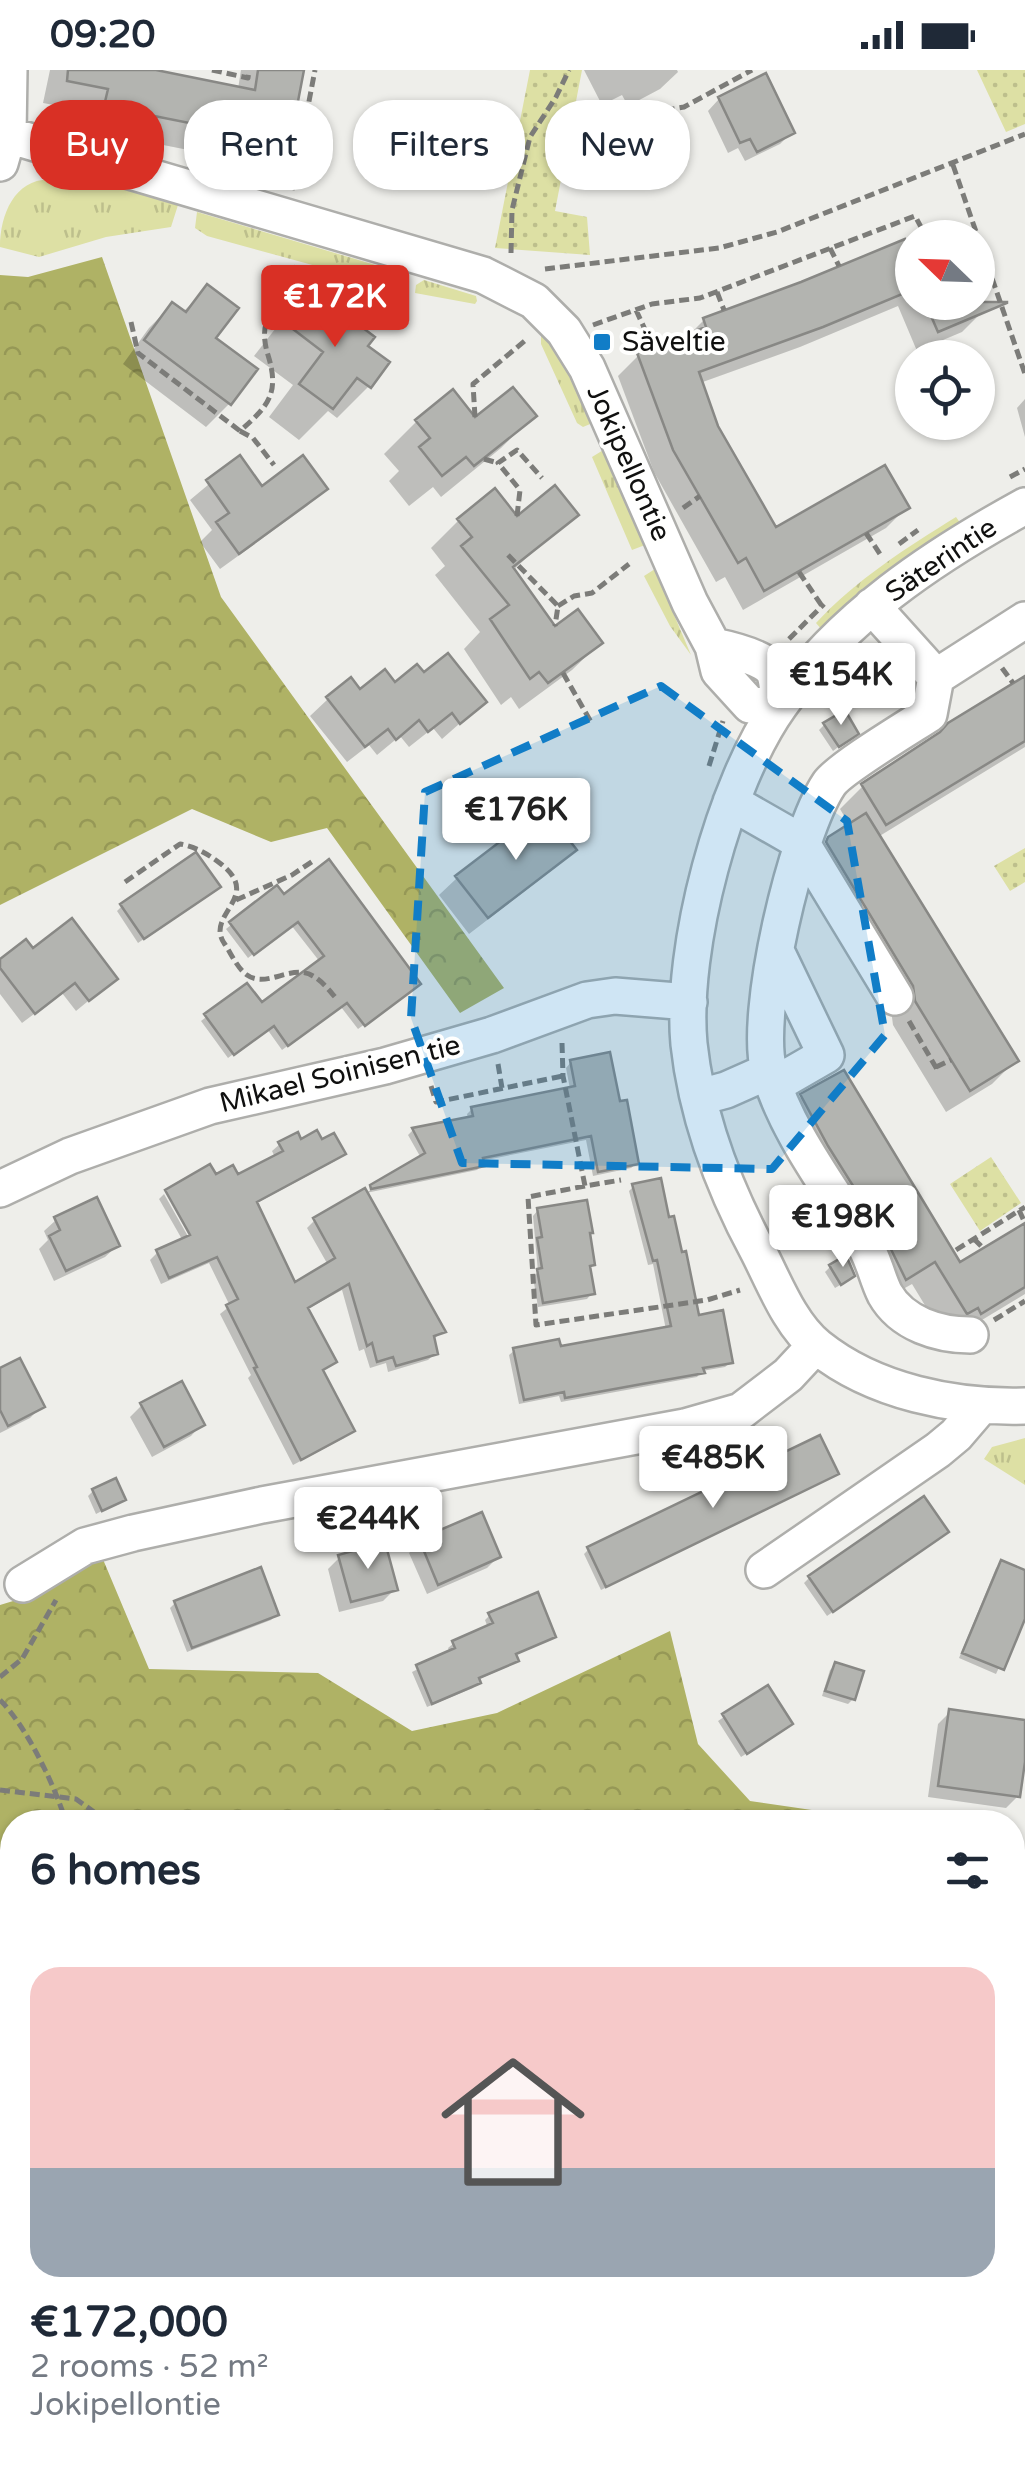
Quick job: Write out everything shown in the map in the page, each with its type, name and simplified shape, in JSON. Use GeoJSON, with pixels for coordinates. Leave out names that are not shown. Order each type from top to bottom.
{"type":"FeatureCollection","features":[{"type":"Feature","properties":{"kind":"street"},"geometry":{"type":"LineString","coordinates":[[4,149],[9,70]]}},
{"type":"Feature","properties":{"kind":"street","name":"Jokipellontie"},"geometry":{"type":"LineString","coordinates":[[4,149],[483,275],[534,302],[569,339],[587,368],[690,603],[713,646],[767,665],[774,672],[779,706]]}},
{"type":"Feature","properties":{"kind":"street","name":"Säterintie"},"geometry":{"type":"LineString","coordinates":[[779,706],[827,647],[872,606],[949,548],[1025,506]]}},
{"type":"Feature","properties":{"kind":"street"},"geometry":{"type":"LineString","coordinates":[[872,606],[936,677]]}},
{"type":"Feature","properties":{"kind":"street"},"geometry":{"type":"LineString","coordinates":[[970,1334],[943,1335],[915,1323],[886,1296],[874,1260],[784,1112],[764,1044],[776,951],[801,842],[830,780],[929,714],[936,677],[1025,620]]}},
{"type":"Feature","properties":{"kind":"street"},"geometry":{"type":"LineString","coordinates":[[779,706],[732,802],[706,886],[688,1002],[690,1044],[714,1157],[730,1198],[776,1287],[815,1346],[861,1376],[923,1395],[980,1407],[1025,1406]]}},
{"type":"Feature","properties":{"kind":"street"},"geometry":{"type":"LineString","coordinates":[[732,802],[801,842],[895,997]]}},
{"type":"Feature","properties":{"kind":"street"},"geometry":{"type":"LineString","coordinates":[[700,1097],[771,1078],[826,1055],[776,951]]}},
{"type":"Feature","properties":{"kind":"street","name":"Mikael Soinisen tie"},"geometry":{"type":"LineString","coordinates":[[0,1189],[70,1156],[210,1106],[385,1066],[492,1035],[587,1000],[616,996],[688,1002]]}},
{"type":"Feature","properties":{"kind":"street"},"geometry":{"type":"LineString","coordinates":[[24,1584],[85,1546],[133,1532],[703,1422],[740,1411],[788,1375],[815,1346]]}},
{"type":"Feature","properties":{"kind":"street"},"geometry":{"type":"LineString","coordinates":[[764,1570],[938,1450],[956,1436],[980,1407]]}},
{"type":"Feature","properties":{"kind":"path"},"geometry":{"type":"LineString","coordinates":[[212,70],[248,78],[249,70]]}},
{"type":"Feature","properties":{"kind":"path"},"geometry":{"type":"LineString","coordinates":[[290,200],[316,70]]}},
{"type":"Feature","properties":{"kind":"path"},"geometry":{"type":"LineString","coordinates":[[509,262],[513,245],[512,210],[530,137],[568,70]]}},
{"type":"Feature","properties":{"kind":"path"},"geometry":{"type":"LineString","coordinates":[[690,103],[752,70]]}},
{"type":"Feature","properties":{"kind":"path"},"geometry":{"type":"LineString","coordinates":[[528,266],[548,270],[719,248],[776,232],[1025,134]]}},
{"type":"Feature","properties":{"kind":"path"},"geometry":{"type":"LineString","coordinates":[[952,163],[1025,374]]}},
{"type":"Feature","properties":{"kind":"path"},"geometry":{"type":"LineString","coordinates":[[569,339],[590,326],[652,304],[700,298],[895,224]]}},
{"type":"Feature","properties":{"kind":"path"},"geometry":{"type":"LineString","coordinates":[[830,248],[839,266]]}},
{"type":"Feature","properties":{"kind":"path"},"geometry":{"type":"LineString","coordinates":[[240,431],[262,412],[274,392],[265,346],[266,325],[297,266]]}},
{"type":"Feature","properties":{"kind":"path"},"geometry":{"type":"LineString","coordinates":[[717,292],[724,310]]}},
{"type":"Feature","properties":{"kind":"path"},"geometry":{"type":"LineString","coordinates":[[636,310],[653,347]]}},
{"type":"Feature","properties":{"kind":"path"},"geometry":{"type":"LineString","coordinates":[[131,322],[138,353],[253,438],[274,465]]}},
{"type":"Feature","properties":{"kind":"path"},"geometry":{"type":"LineString","coordinates":[[476,417],[474,384],[527,339]]}},
{"type":"Feature","properties":{"kind":"path"},"geometry":{"type":"LineString","coordinates":[[498,463],[518,450],[542,478]]}},
{"type":"Feature","properties":{"kind":"path"},"geometry":{"type":"LineString","coordinates":[[484,459],[498,463],[520,490],[517,516]]}},
{"type":"Feature","properties":{"kind":"path"},"geometry":{"type":"LineString","coordinates":[[676,513],[700,496]]}},
{"type":"Feature","properties":{"kind":"path"},"geometry":{"type":"LineString","coordinates":[[866,533],[882,557]]}},
{"type":"Feature","properties":{"kind":"path"},"geometry":{"type":"LineString","coordinates":[[508,555],[558,606]]}},
{"type":"Feature","properties":{"kind":"path"},"geometry":{"type":"LineString","coordinates":[[555,626],[558,606],[574,596],[592,593],[629,564]]}},
{"type":"Feature","properties":{"kind":"path"},"geometry":{"type":"LineString","coordinates":[[798,572],[822,606]]}},
{"type":"Feature","properties":{"kind":"path"},"geometry":{"type":"LineString","coordinates":[[1002,668],[1013,683]]}},
{"type":"Feature","properties":{"kind":"path"},"geometry":{"type":"LineString","coordinates":[[563,673],[591,722]]}},
{"type":"Feature","properties":{"kind":"path"},"geometry":{"type":"LineString","coordinates":[[124,882],[180,844],[205,852],[231,872],[237,885],[236,900],[218,928],[248,976],[259,979],[302,971],[318,978],[335,997]]}},
{"type":"Feature","properties":{"kind":"path"},"geometry":{"type":"LineString","coordinates":[[236,900],[292,875],[313,861]]}},
{"type":"Feature","properties":{"kind":"path"},"geometry":{"type":"LineString","coordinates":[[895,997],[937,1069],[951,1060]]}},
{"type":"Feature","properties":{"kind":"path"},"geometry":{"type":"LineString","coordinates":[[562,1027],[564,1076],[585,1186]]}},
{"type":"Feature","properties":{"kind":"path"},"geometry":{"type":"LineString","coordinates":[[497,1051],[502,1088]]}},
{"type":"Feature","properties":{"kind":"path"},"geometry":{"type":"LineString","coordinates":[[426,1070],[436,1102],[564,1076]]}},
{"type":"Feature","properties":{"kind":"path"},"geometry":{"type":"LineString","coordinates":[[621,1180],[528,1196],[536,1325],[708,1300],[740,1290]]}},
{"type":"Feature","properties":{"kind":"path"},"geometry":{"type":"LineString","coordinates":[[956,1250],[1022,1208],[1025,1223]]}},
{"type":"Feature","properties":{"kind":"path"},"geometry":{"type":"LineString","coordinates":[[974,1239],[982,1248]]}},
{"type":"Feature","properties":{"kind":"path"},"geometry":{"type":"LineString","coordinates":[[0,1677],[22,1659],[54,1604],[66,1558]]}},
{"type":"Feature","properties":{"kind":"path"},"geometry":{"type":"LineString","coordinates":[[0,1700],[14,1714],[62,1810]]}},
{"type":"Feature","properties":{"kind":"path"},"geometry":{"type":"LineString","coordinates":[[0,1790],[58,1795],[76,1799],[91,1810]]}},
{"type":"Feature","properties":{"kind":"highlighted area"},"geometry":{"type":"Polygon","coordinates":[[[661,686],[847,821],[885,1035],[772,1169],[462,1163],[411,1018],[425,792],[661,686]]]}},
{"type":"Feature","properties":{"kind":"green space"},"geometry":{"type":"Polygon","coordinates":[[[530,70],[582,70],[576,100],[545,100],[545,190],[559,190],[555,211],[587,217],[590,255],[495,248],[506,190],[525,190],[524,100],[530,70]]]}},
{"type":"Feature","properties":{"kind":"green space"},"geometry":{"type":"Polygon","coordinates":[[[977,70],[1025,70],[1025,124],[1006,132],[977,70]]]}},
{"type":"Feature","properties":{"kind":"green space"},"geometry":{"type":"Polygon","coordinates":[[[25,187],[128,190],[178,205],[171,227],[106,237],[39,257],[0,247],[9,206],[25,187]]]}},
{"type":"Feature","properties":{"kind":"green space"},"geometry":{"type":"Polygon","coordinates":[[[197,212],[399,272],[400,277],[393,285],[385,285],[207,236],[195,228],[197,212]]]}},
{"type":"Feature","properties":{"kind":"green space"},"geometry":{"type":"Polygon","coordinates":[[[102,257],[221,597],[504,988],[460,1013],[327,828],[271,842],[192,809],[0,905],[0,275],[28,277],[102,257]]]}},
{"type":"Feature","properties":{"kind":"green space"},"geometry":{"type":"Polygon","coordinates":[[[424,280],[476,296],[477,301],[475,304],[415,293],[416,285],[424,280]]]}},
{"type":"Feature","properties":{"kind":"green space"},"geometry":{"type":"Polygon","coordinates":[[[541,334],[561,354],[595,422],[583,427],[577,423],[541,344],[541,334]]]}},
{"type":"Feature","properties":{"kind":"green space"},"geometry":{"type":"Polygon","coordinates":[[[605,449],[645,545],[632,550],[592,457],[605,449]]]}},
{"type":"Feature","properties":{"kind":"green space"},"geometry":{"type":"Polygon","coordinates":[[[956,517],[961,524],[822,630],[816,623],[865,578],[956,517]]]}},
{"type":"Feature","properties":{"kind":"green space"},"geometry":{"type":"Polygon","coordinates":[[[655,569],[691,655],[670,626],[644,576],[655,569]]]}},
{"type":"Feature","properties":{"kind":"green space"},"geometry":{"type":"Polygon","coordinates":[[[1025,848],[1025,882],[1010,891],[994,866],[1025,848]]]}},
{"type":"Feature","properties":{"kind":"green space"},"geometry":{"type":"Polygon","coordinates":[[[991,1157],[1021,1203],[980,1231],[950,1184],[991,1157]]]}},
{"type":"Feature","properties":{"kind":"green space"},"geometry":{"type":"Polygon","coordinates":[[[1025,1438],[1025,1485],[984,1459],[992,1447],[1025,1438]]]}},
{"type":"Feature","properties":{"kind":"green space"},"geometry":{"type":"Polygon","coordinates":[[[102,1557],[149,1669],[318,1673],[412,1731],[497,1713],[670,1631],[698,1744],[750,1801],[812,1810],[0,1810],[0,1605],[23,1598],[102,1557]]]}},
{"type":"Feature","properties":{"kind":"building"},"geometry":{"type":"Polygon","coordinates":[[[68,70],[156,70],[255,90],[258,70],[304,70],[298,100],[184,100],[184,122],[164,118],[164,100],[105,100],[108,89],[67,81],[68,70]]]}},
{"type":"Feature","properties":{"kind":"building"},"geometry":{"type":"Polygon","coordinates":[[[766,73],[795,133],[757,152],[750,139],[740,143],[718,97],[766,73]]]}},
{"type":"Feature","properties":{"kind":"building"},"geometry":{"type":"Polygon","coordinates":[[[895,243],[895,297],[699,372],[718,426],[776,527],[885,465],[910,508],[764,591],[746,558],[738,563],[673,450],[637,353],[706,327],[703,318],[895,243]]]}},
{"type":"Feature","properties":{"kind":"building"},"geometry":{"type":"Polygon","coordinates":[[[207,284],[239,308],[216,338],[258,369],[231,405],[144,340],[172,302],[186,312],[207,284]]]}},
{"type":"Feature","properties":{"kind":"building"},"geometry":{"type":"Polygon","coordinates":[[[311,289],[375,337],[368,346],[390,362],[371,388],[357,378],[333,409],[299,384],[323,352],[285,323],[311,289]]]}},
{"type":"Feature","properties":{"kind":"building"},"geometry":{"type":"Polygon","coordinates":[[[933,320],[967,320],[938,332],[933,320]]]}},
{"type":"Feature","properties":{"kind":"building"},"geometry":{"type":"Polygon","coordinates":[[[513,387],[537,416],[474,466],[466,457],[442,476],[419,447],[430,438],[415,420],[453,389],[475,417],[513,387]]]}},
{"type":"Feature","properties":{"kind":"building"},"geometry":{"type":"Polygon","coordinates":[[[240,455],[262,486],[303,455],[328,489],[239,554],[216,522],[229,513],[206,480],[240,455]]]}},
{"type":"Feature","properties":{"kind":"building"},"geometry":{"type":"Polygon","coordinates":[[[555,485],[579,515],[513,567],[555,626],[578,609],[603,643],[548,683],[539,672],[530,679],[490,619],[509,605],[461,546],[472,537],[457,519],[495,488],[517,516],[555,485]]]}},
{"type":"Feature","properties":{"kind":"building"},"geometry":{"type":"Polygon","coordinates":[[[448,653],[487,702],[460,724],[452,713],[428,732],[419,720],[396,740],[388,729],[365,747],[326,697],[351,677],[360,689],[385,669],[395,682],[417,664],[424,672],[448,653]]]}},
{"type":"Feature","properties":{"kind":"building"},"geometry":{"type":"Polygon","coordinates":[[[1025,676],[1025,741],[886,825],[861,784],[948,723],[1025,676]]]}},
{"type":"Feature","properties":{"kind":"building"},"geometry":{"type":"Polygon","coordinates":[[[845,710],[859,734],[839,747],[823,723],[845,710]]]}},
{"type":"Feature","properties":{"kind":"building"},"geometry":{"type":"Polygon","coordinates":[[[544,808],[577,850],[488,918],[455,876],[544,808]]]}},
{"type":"Feature","properties":{"kind":"building"},"geometry":{"type":"Polygon","coordinates":[[[866,813],[1019,1061],[970,1091],[915,1001],[913,986],[826,842],[866,813]]]}},
{"type":"Feature","properties":{"kind":"building"},"geometry":{"type":"Polygon","coordinates":[[[196,852],[221,887],[144,939],[120,904],[196,852]]]}},
{"type":"Feature","properties":{"kind":"building"},"geometry":{"type":"Polygon","coordinates":[[[329,859],[421,984],[365,1026],[347,1003],[288,1046],[274,1026],[234,1055],[204,1014],[247,983],[262,1002],[324,956],[298,922],[254,955],[229,922],[277,885],[284,894],[329,859]]]}},
{"type":"Feature","properties":{"kind":"building"},"geometry":{"type":"Polygon","coordinates":[[[72,918],[118,979],[89,1001],[75,983],[35,1014],[0,968],[0,959],[26,939],[33,948],[72,918]]]}},
{"type":"Feature","properties":{"kind":"building"},"geometry":{"type":"Polygon","coordinates":[[[610,1052],[620,1101],[627,1100],[639,1164],[598,1172],[591,1136],[483,1158],[485,1166],[371,1189],[370,1185],[425,1153],[412,1128],[473,1116],[471,1107],[575,1086],[570,1060],[610,1052]]]}},
{"type":"Feature","properties":{"kind":"building"},"geometry":{"type":"Polygon","coordinates":[[[844,1070],[960,1262],[1025,1223],[1025,1287],[981,1314],[978,1308],[967,1314],[935,1262],[906,1280],[884,1235],[800,1094],[844,1070]]]}},
{"type":"Feature","properties":{"kind":"building"},"geometry":{"type":"Polygon","coordinates":[[[317,1130],[322,1139],[334,1133],[346,1154],[257,1202],[295,1282],[335,1258],[313,1218],[365,1188],[446,1332],[434,1336],[438,1354],[396,1366],[393,1357],[377,1362],[372,1343],[367,1346],[349,1284],[308,1308],[337,1362],[323,1370],[355,1431],[301,1460],[226,1305],[238,1299],[217,1257],[169,1278],[156,1250],[190,1235],[165,1190],[210,1164],[216,1174],[233,1165],[238,1174],[283,1151],[278,1142],[298,1132],[301,1139],[317,1130]]]}},
{"type":"Feature","properties":{"kind":"building"},"geometry":{"type":"Polygon","coordinates":[[[661,1178],[669,1217],[674,1216],[682,1252],[686,1251],[699,1315],[723,1310],[733,1363],[703,1368],[705,1373],[565,1398],[564,1392],[524,1400],[513,1348],[559,1339],[561,1346],[671,1326],[657,1260],[653,1261],[632,1184],[661,1178]]]}},
{"type":"Feature","properties":{"kind":"building"},"geometry":{"type":"Polygon","coordinates":[[[97,1197],[120,1246],[66,1271],[49,1236],[60,1230],[54,1217],[97,1197]]]}},
{"type":"Feature","properties":{"kind":"building"},"geometry":{"type":"Polygon","coordinates":[[[587,1200],[593,1233],[595,1265],[590,1266],[595,1294],[543,1303],[537,1269],[542,1268],[537,1238],[542,1237],[537,1208],[587,1200]]]}},
{"type":"Feature","properties":{"kind":"building"},"geometry":{"type":"Polygon","coordinates":[[[846,1255],[855,1276],[841,1285],[829,1265],[846,1255]]]}},
{"type":"Feature","properties":{"kind":"building"},"geometry":{"type":"Polygon","coordinates":[[[20,1358],[45,1407],[8,1426],[0,1410],[0,1368],[20,1358]]]}},
{"type":"Feature","properties":{"kind":"building"},"geometry":{"type":"Polygon","coordinates":[[[182,1381],[205,1425],[164,1447],[140,1403],[182,1381]]]}},
{"type":"Feature","properties":{"kind":"building"},"geometry":{"type":"Polygon","coordinates":[[[820,1435],[839,1474],[606,1587],[587,1547],[820,1435]]]}},
{"type":"Feature","properties":{"kind":"building"},"geometry":{"type":"Polygon","coordinates":[[[116,1478],[126,1500],[102,1511],[92,1489],[116,1478]]]}},
{"type":"Feature","properties":{"kind":"building"},"geometry":{"type":"Polygon","coordinates":[[[924,1496],[949,1532],[833,1612],[808,1576],[924,1496]]]}},
{"type":"Feature","properties":{"kind":"building"},"geometry":{"type":"Polygon","coordinates":[[[482,1512],[501,1557],[438,1585],[419,1539],[482,1512]]]}},
{"type":"Feature","properties":{"kind":"building"},"geometry":{"type":"Polygon","coordinates":[[[385,1542],[398,1590],[351,1602],[338,1555],[385,1542]]]}},
{"type":"Feature","properties":{"kind":"building"},"geometry":{"type":"Polygon","coordinates":[[[1001,1560],[1025,1570],[1025,1619],[1004,1670],[962,1653],[1001,1560]]]}},
{"type":"Feature","properties":{"kind":"building"},"geometry":{"type":"Polygon","coordinates":[[[261,1567],[279,1615],[192,1648],[174,1601],[261,1567]]]}},
{"type":"Feature","properties":{"kind":"building"},"geometry":{"type":"Polygon","coordinates":[[[538,1592],[556,1637],[516,1654],[519,1661],[479,1678],[481,1683],[432,1704],[416,1665],[455,1648],[452,1641],[493,1623],[488,1613],[538,1592]]]}},
{"type":"Feature","properties":{"kind":"building"},"geometry":{"type":"Polygon","coordinates":[[[835,1662],[864,1671],[855,1700],[825,1691],[835,1662]]]}},
{"type":"Feature","properties":{"kind":"building"},"geometry":{"type":"Polygon","coordinates":[[[768,1685],[793,1724],[747,1754],[722,1714],[768,1685]]]}},
{"type":"Feature","properties":{"kind":"building"},"geometry":{"type":"Polygon","coordinates":[[[949,1709],[1025,1720],[1020,1797],[938,1786],[949,1709]]]}},
{"type":"Feature","properties":{"kind":"place","name":"Säveltie"},"geometry":{"type":"Point","coordinates":[602,342]}}]}
